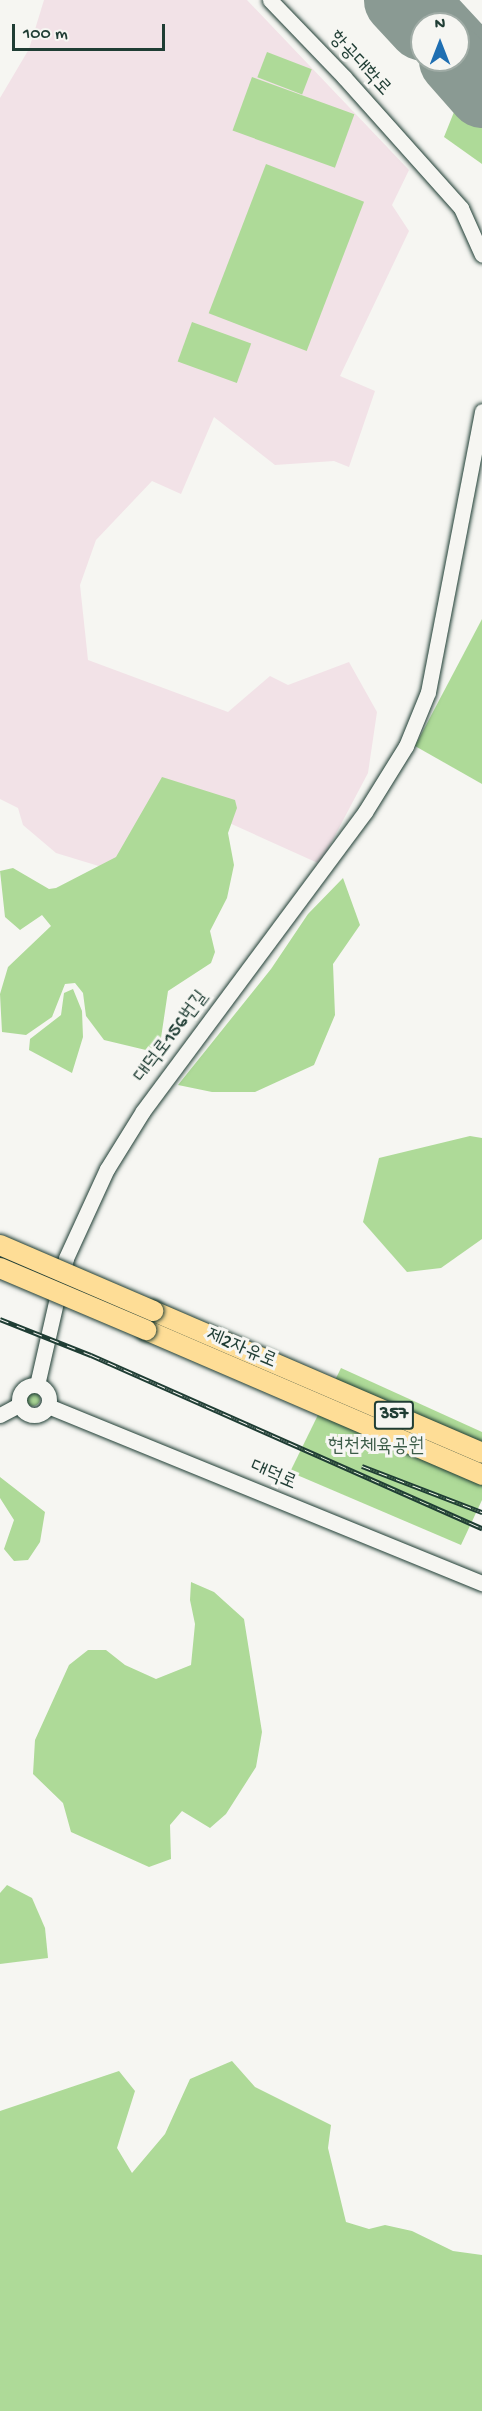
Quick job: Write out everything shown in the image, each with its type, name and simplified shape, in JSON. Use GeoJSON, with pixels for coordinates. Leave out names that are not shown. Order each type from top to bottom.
{"type":"FeatureCollection","features":[{"type":"Feature","properties":{"kind":"highway","name":"제2자유로"},"geometry":{"type":"LineString","coordinates":[[0,1245],[482,1453]]}},
{"type":"Feature","properties":{"kind":"highway","name":"제2자유로"},"geometry":{"type":"LineString","coordinates":[[0,1268],[482,1475]]}},
{"type":"Feature","properties":{"kind":"street","name":"항공대학로"},"geometry":{"type":"LineString","coordinates":[[270,0],[417,157],[461,208],[482,255]]}},
{"type":"Feature","properties":{"kind":"street","name":"대덕로156번길"},"geometry":{"type":"LineString","coordinates":[[38,1385],[66,1258],[107,1169],[143,1111],[365,812],[406,747],[433,669],[482,411]]}},
{"type":"Feature","properties":{"kind":"street"},"geometry":{"type":"LineString","coordinates":[[38,1385],[48,1393],[48,1406],[36,1415],[26,1413],[19,1405],[21,1391],[38,1385]]}},
{"type":"Feature","properties":{"kind":"street"},"geometry":{"type":"LineString","coordinates":[[0,1415],[19,1405]]}},
{"type":"Feature","properties":{"kind":"street","name":"대덕로"},"geometry":{"type":"LineString","coordinates":[[48,1406],[482,1583]]}},
{"type":"Feature","properties":{"kind":"shaded area"},"geometry":{"type":"Polygon","coordinates":[[[44,0],[247,0],[409,170],[392,205],[409,231],[340,376],[375,391],[349,467],[334,461],[275,465],[214,417],[181,494],[152,481],[96,540],[80,585],[88,660],[228,712],[270,676],[288,685],[349,662],[377,712],[368,773],[320,864],[156,790],[115,871],[56,853],[23,825],[18,808],[0,799],[0,98],[29,49],[44,0]]]}},
{"type":"Feature","properties":{"kind":"green space"},"geometry":{"type":"Polygon","coordinates":[[[267,52],[312,69],[302,94],[257,77],[267,52]]]}},
{"type":"Feature","properties":{"kind":"green space"},"geometry":{"type":"Polygon","coordinates":[[[252,77],[354,114],[335,168],[233,131],[252,77]]]}},
{"type":"Feature","properties":{"kind":"green space"},"geometry":{"type":"Polygon","coordinates":[[[466,99],[482,117],[482,164],[444,137],[456,107],[466,99]]]}},
{"type":"Feature","properties":{"kind":"green space"},"geometry":{"type":"Polygon","coordinates":[[[266,164],[364,202],[307,351],[209,313],[266,164]]]}},
{"type":"Feature","properties":{"kind":"green space"},"geometry":{"type":"Polygon","coordinates":[[[192,322],[251,344],[237,383],[178,361],[192,322]]]}},
{"type":"Feature","properties":{"kind":"green space"},"geometry":{"type":"Polygon","coordinates":[[[482,619],[482,784],[415,746],[482,619]]]}},
{"type":"Feature","properties":{"kind":"green space"},"geometry":{"type":"Polygon","coordinates":[[[162,777],[235,800],[237,808],[228,833],[234,865],[227,898],[210,931],[215,952],[211,963],[168,991],[161,1038],[150,1051],[104,1040],[86,1016],[83,993],[75,983],[65,984],[52,1017],[26,1035],[2,1032],[0,994],[8,967],[51,926],[42,915],[20,930],[5,917],[0,871],[13,868],[49,889],[56,888],[116,857],[162,777]]]}},
{"type":"Feature","properties":{"kind":"green space"},"geometry":{"type":"Polygon","coordinates":[[[343,878],[360,925],[333,964],[335,1015],[314,1065],[255,1092],[212,1092],[178,1085],[271,969],[308,914],[343,878]]]}},
{"type":"Feature","properties":{"kind":"green space"},"geometry":{"type":"Polygon","coordinates":[[[73,989],[82,1011],[83,1037],[72,1073],[29,1050],[30,1039],[61,1015],[64,993],[73,989]]]}},
{"type":"Feature","properties":{"kind":"green space"},"geometry":{"type":"Polygon","coordinates":[[[470,1136],[482,1138],[482,1239],[441,1268],[407,1272],[363,1222],[379,1158],[470,1136]]]}},
{"type":"Feature","properties":{"kind":"green space","name":"현천체육공원"},"geometry":{"type":"Polygon","coordinates":[[[341,1368],[482,1432],[482,1500],[461,1545],[290,1472],[341,1368]]]}},
{"type":"Feature","properties":{"kind":"green space"},"geometry":{"type":"Polygon","coordinates":[[[33,1392],[38,1394],[40,1399],[38,1404],[33,1406],[28,1404],[26,1399],[28,1394],[33,1392]]]}},
{"type":"Feature","properties":{"kind":"green space"},"geometry":{"type":"Polygon","coordinates":[[[0,1477],[45,1512],[40,1542],[28,1560],[14,1561],[4,1549],[14,1520],[0,1498],[0,1477]]]}},
{"type":"Feature","properties":{"kind":"green space"},"geometry":{"type":"Polygon","coordinates":[[[191,1582],[214,1592],[244,1619],[262,1732],[256,1767],[226,1814],[210,1828],[182,1811],[170,1825],[171,1859],[149,1867],[71,1832],[63,1803],[33,1774],[35,1740],[69,1665],[88,1650],[106,1650],[125,1665],[156,1679],[191,1665],[195,1624],[190,1600],[191,1582]]]}},
{"type":"Feature","properties":{"kind":"green space"},"geometry":{"type":"Polygon","coordinates":[[[7,1885],[32,1898],[45,1928],[48,1958],[0,1964],[0,1893],[7,1885]]]}},
{"type":"Feature","properties":{"kind":"green space"},"geometry":{"type":"Polygon","coordinates":[[[232,2061],[255,2087],[331,2125],[328,2148],[346,2222],[369,2229],[385,2225],[412,2231],[453,2251],[482,2255],[482,2411],[0,2411],[0,2111],[119,2071],[135,2091],[117,2148],[132,2173],[165,2134],[190,2079],[232,2061]]]}},
{"type":"Feature","properties":{"kind":"taxiway"},"geometry":{"type":"LineString","coordinates":[[441,0],[482,44]]}},
{"type":"Feature","properties":{"kind":"taxiway"},"geometry":{"type":"LineString","coordinates":[[470,46],[477,39]]}},
{"type":"Feature","properties":{"kind":"runway"},"geometry":{"type":"LineString","coordinates":[[398,0],[410,13]]}},
{"type":"Feature","properties":{"kind":"runway"},"geometry":{"type":"LineString","coordinates":[[464,72],[482,93]]}},
{"type":"Feature","properties":{"kind":"railway"},"geometry":{"type":"LineString","coordinates":[[0,1319],[91,1355],[482,1528]]}},
{"type":"Feature","properties":{"kind":"railway"},"geometry":{"type":"LineString","coordinates":[[362,1466],[482,1512]]}}]}
